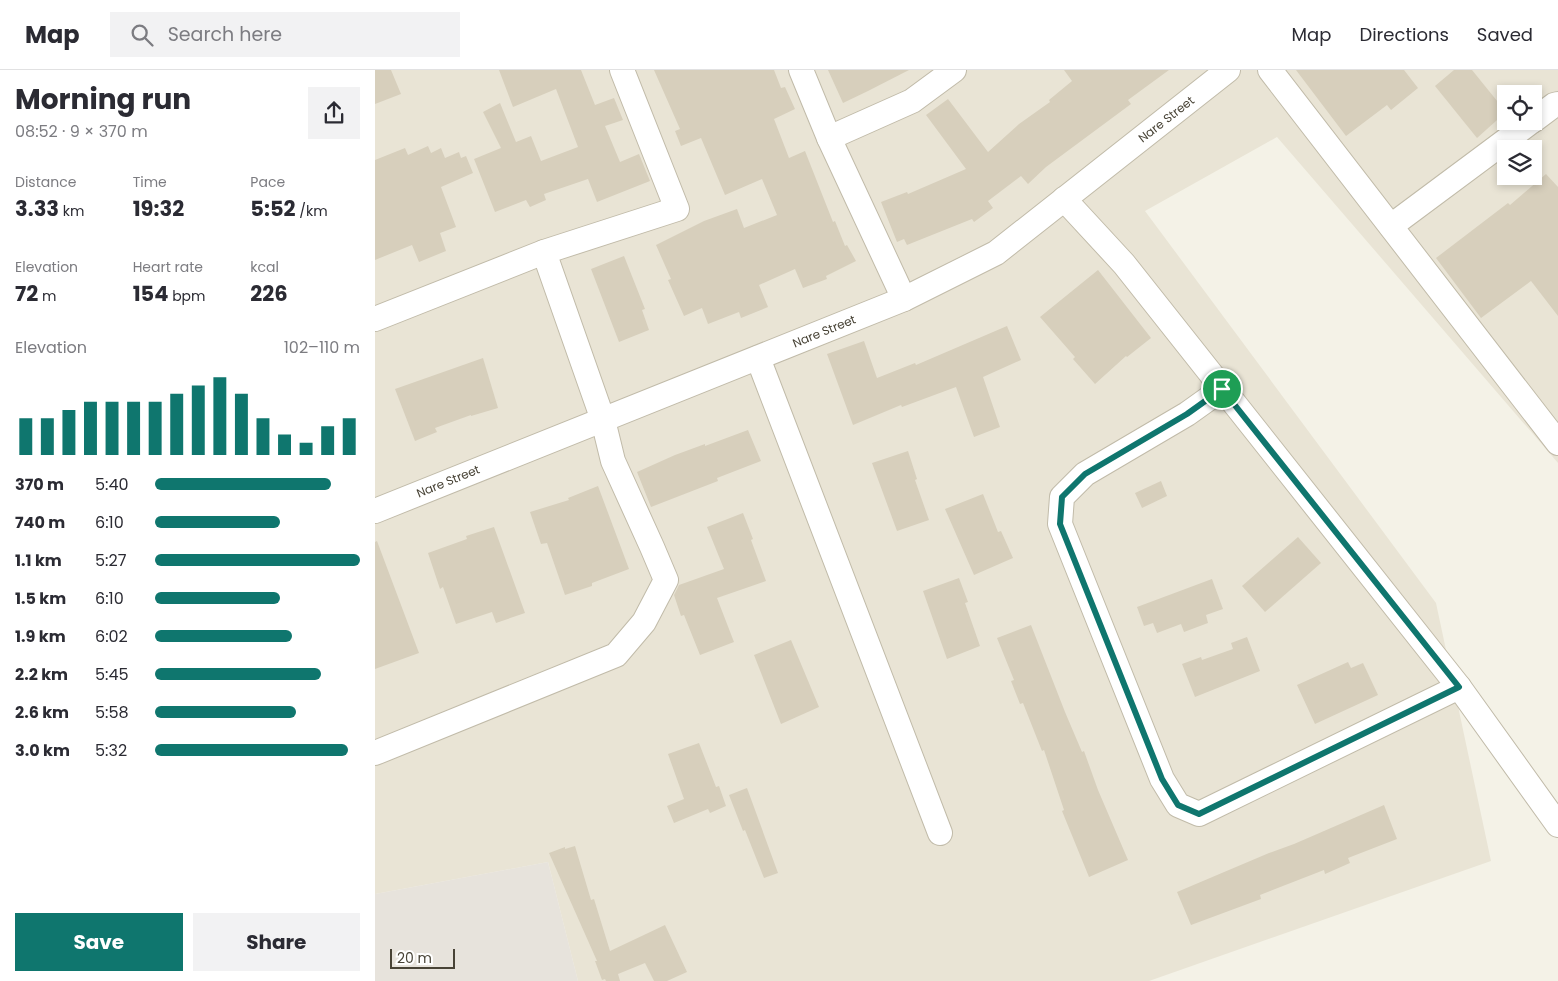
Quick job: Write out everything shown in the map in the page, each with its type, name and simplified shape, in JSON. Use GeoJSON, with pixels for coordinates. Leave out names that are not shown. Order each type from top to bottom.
{"type":"FeatureCollection","features":[{"type":"Feature","properties":{"kind":"street"},"geometry":{"type":"LineString","coordinates":[[375,319],[544,252],[677,210],[622,70]]}},
{"type":"Feature","properties":{"kind":"street"},"geometry":{"type":"LineString","coordinates":[[801,70],[829,138],[904,299]]}},
{"type":"Feature","properties":{"kind":"street"},"geometry":{"type":"LineString","coordinates":[[829,138],[912,101],[954,70]]}},
{"type":"Feature","properties":{"kind":"street","name":"Nare Street"},"geometry":{"type":"LineString","coordinates":[[375,511],[904,299],[996,253],[1228,70]]}},
{"type":"Feature","properties":{"kind":"street"},"geometry":{"type":"LineString","coordinates":[[1270,70],[1558,443]]}},
{"type":"Feature","properties":{"kind":"street"},"geometry":{"type":"LineString","coordinates":[[1542,113],[1554,104],[1558,104]]}},
{"type":"Feature","properties":{"kind":"street"},"geometry":{"type":"LineString","coordinates":[[1391,226],[1520,130]]}},
{"type":"Feature","properties":{"kind":"street"},"geometry":{"type":"LineString","coordinates":[[1064,199],[1124,264],[1459,687],[1558,825]]}},
{"type":"Feature","properties":{"kind":"street"},"geometry":{"type":"LineString","coordinates":[[375,753],[616,655],[644,622],[665,580],[613,461],[603,420],[544,252]]}},
{"type":"Feature","properties":{"kind":"street"},"geometry":{"type":"LineString","coordinates":[[758,358],[940,833]]}},
{"type":"Feature","properties":{"kind":"street"},"geometry":{"type":"LineString","coordinates":[[1222,389],[1187,414],[1085,474],[1062,497],[1060,524],[1162,779],[1178,805],[1199,814],[1459,687]]}},
{"type":"Feature","properties":{"kind":"shaded area"},"geometry":{"type":"Polygon","coordinates":[[[375,70],[1558,70],[1558,463],[1277,137],[1145,211],[1436,603],[1491,861],[1149,981],[578,981],[548,862],[375,894],[375,70]]]}},
{"type":"Feature","properties":{"kind":"shaded area"},"geometry":{"type":"Polygon","coordinates":[[[548,862],[578,981],[375,981],[375,894],[548,862]]]}},
{"type":"Feature","properties":{"kind":"building"},"geometry":{"type":"Polygon","coordinates":[[[375,70],[391,70],[401,94],[375,104],[375,70]]]}},
{"type":"Feature","properties":{"kind":"building"},"geometry":{"type":"Polygon","coordinates":[[[499,70],[581,70],[595,105],[614,98],[623,120],[605,126],[620,162],[639,154],[650,181],[597,202],[588,179],[544,194],[546,200],[530,207],[526,200],[495,212],[474,159],[501,148],[483,112],[500,103],[516,142],[531,136],[541,161],[578,147],[556,89],[513,107],[499,70]]]}},
{"type":"Feature","properties":{"kind":"building"},"geometry":{"type":"Polygon","coordinates":[[[654,70],[774,70],[781,88],[785,87],[795,109],[774,119],[789,158],[805,151],[833,222],[835,221],[845,246],[847,245],[856,261],[826,276],[827,279],[803,288],[795,269],[759,285],[768,307],[741,318],[739,312],[708,324],[702,308],[684,316],[668,280],[671,279],[656,245],[704,221],[737,209],[744,228],[777,215],[762,179],[725,195],[701,138],[681,146],[675,131],[680,129],[654,70]]]}},
{"type":"Feature","properties":{"kind":"building"},"geometry":{"type":"Polygon","coordinates":[[[828,70],[909,70],[843,103],[828,70]]]}},
{"type":"Feature","properties":{"kind":"building"},"geometry":{"type":"Polygon","coordinates":[[[1064,70],[1169,70],[1128,100],[1131,104],[1046,167],[1028,184],[1021,176],[988,201],[993,208],[974,222],[972,219],[907,245],[904,239],[897,242],[881,202],[907,192],[908,194],[966,169],[926,115],[948,99],[988,152],[1019,124],[1050,102],[1049,100],[1072,81],[1064,70]]]}},
{"type":"Feature","properties":{"kind":"building"},"geometry":{"type":"Polygon","coordinates":[[[1296,70],[1404,70],[1418,88],[1391,110],[1387,105],[1346,136],[1296,70]]]}},
{"type":"Feature","properties":{"kind":"building"},"geometry":{"type":"Polygon","coordinates":[[[1454,70],[1472,70],[1497,101],[1497,120],[1477,138],[1435,86],[1454,70]]]}},
{"type":"Feature","properties":{"kind":"building"},"geometry":{"type":"Polygon","coordinates":[[[428,146],[431,153],[441,148],[445,158],[459,152],[461,158],[466,156],[473,173],[441,187],[456,227],[440,233],[446,251],[419,262],[412,245],[375,260],[375,160],[405,148],[408,155],[428,146]]]}},
{"type":"Feature","properties":{"kind":"building"},"geometry":{"type":"Polygon","coordinates":[[[1546,174],[1558,187],[1558,316],[1531,281],[1481,318],[1436,258],[1508,203],[1510,205],[1533,185],[1542,185],[1542,177],[1546,174]]]}},
{"type":"Feature","properties":{"kind":"building"},"geometry":{"type":"Polygon","coordinates":[[[624,256],[645,309],[642,310],[649,330],[619,342],[591,269],[624,256]]]}},
{"type":"Feature","properties":{"kind":"building"},"geometry":{"type":"Polygon","coordinates":[[[1098,270],[1151,338],[1126,356],[1095,384],[1073,359],[1075,357],[1040,317],[1098,270]]]}},
{"type":"Feature","properties":{"kind":"building"},"geometry":{"type":"Polygon","coordinates":[[[1007,326],[1021,360],[983,377],[1000,427],[974,437],[956,387],[902,407],[901,405],[853,425],[827,354],[864,341],[877,378],[915,363],[916,365],[1007,326]]]}},
{"type":"Feature","properties":{"kind":"building"},"geometry":{"type":"Polygon","coordinates":[[[483,358],[498,408],[435,428],[437,432],[415,441],[395,389],[483,358]]]}},
{"type":"Feature","properties":{"kind":"building"},"geometry":{"type":"Polygon","coordinates":[[[748,430],[761,461],[717,478],[718,481],[651,507],[637,472],[675,455],[748,430]]]}},
{"type":"Feature","properties":{"kind":"building"},"geometry":{"type":"Polygon","coordinates":[[[908,451],[917,479],[915,480],[929,520],[897,531],[872,463],[908,451]]]}},
{"type":"Feature","properties":{"kind":"building"},"geometry":{"type":"Polygon","coordinates":[[[1161,481],[1167,496],[1142,508],[1135,493],[1161,481]]]}},
{"type":"Feature","properties":{"kind":"building"},"geometry":{"type":"Polygon","coordinates":[[[598,486],[629,569],[592,583],[592,586],[565,595],[547,543],[541,544],[530,512],[569,500],[568,498],[598,486]]]}},
{"type":"Feature","properties":{"kind":"building"},"geometry":{"type":"Polygon","coordinates":[[[983,494],[998,532],[1001,531],[1013,558],[974,575],[945,509],[983,494]]]}},
{"type":"Feature","properties":{"kind":"building"},"geometry":{"type":"Polygon","coordinates":[[[743,513],[766,581],[717,598],[734,642],[700,655],[684,615],[681,616],[674,595],[679,585],[724,569],[707,527],[743,513]]]}},
{"type":"Feature","properties":{"kind":"building"},"geometry":{"type":"Polygon","coordinates":[[[494,527],[525,613],[496,623],[492,612],[456,624],[443,587],[440,589],[428,553],[467,539],[466,536],[494,527]]]}},
{"type":"Feature","properties":{"kind":"building"},"geometry":{"type":"Polygon","coordinates":[[[1298,537],[1321,563],[1265,612],[1242,586],[1298,537]]]}},
{"type":"Feature","properties":{"kind":"building"},"geometry":{"type":"Polygon","coordinates":[[[377,541],[419,653],[375,669],[375,542],[377,541]]]}},
{"type":"Feature","properties":{"kind":"building"},"geometry":{"type":"Polygon","coordinates":[[[959,578],[968,602],[965,603],[980,646],[947,659],[923,591],[959,578]]]}},
{"type":"Feature","properties":{"kind":"building"},"geometry":{"type":"Polygon","coordinates":[[[1212,579],[1223,609],[1206,615],[1208,623],[1184,632],[1181,624],[1157,633],[1153,623],[1144,626],[1137,607],[1212,579]]]}},
{"type":"Feature","properties":{"kind":"building"},"geometry":{"type":"Polygon","coordinates":[[[1031,625],[1065,712],[1082,752],[1084,751],[1098,790],[1128,860],[1089,877],[1062,811],[1064,810],[1044,750],[1042,751],[1023,703],[1020,704],[1011,681],[1014,680],[997,638],[1031,625]]]}},
{"type":"Feature","properties":{"kind":"building"},"geometry":{"type":"Polygon","coordinates":[[[1247,637],[1260,671],[1195,697],[1182,664],[1201,657],[1202,660],[1233,649],[1231,643],[1247,637]]]}},
{"type":"Feature","properties":{"kind":"building"},"geometry":{"type":"Polygon","coordinates":[[[791,640],[819,707],[781,724],[754,655],[791,640]]]}},
{"type":"Feature","properties":{"kind":"building"},"geometry":{"type":"Polygon","coordinates":[[[1348,662],[1351,668],[1363,663],[1378,695],[1315,724],[1297,685],[1348,662]]]}},
{"type":"Feature","properties":{"kind":"building"},"geometry":{"type":"Polygon","coordinates":[[[699,743],[716,787],[719,786],[726,806],[710,813],[708,809],[674,823],[667,806],[684,799],[668,754],[699,743]]]}},
{"type":"Feature","properties":{"kind":"building"},"geometry":{"type":"Polygon","coordinates":[[[747,788],[778,873],[764,878],[729,795],[747,788]]]}},
{"type":"Feature","properties":{"kind":"building"},"geometry":{"type":"Polygon","coordinates":[[[1384,805],[1397,839],[1348,858],[1350,863],[1325,874],[1324,870],[1260,895],[1261,899],[1191,925],[1177,892],[1384,805]]]}},
{"type":"Feature","properties":{"kind":"building"},"geometry":{"type":"Polygon","coordinates":[[[575,846],[591,900],[594,899],[610,951],[665,925],[687,972],[667,981],[654,981],[645,963],[618,974],[620,981],[602,980],[595,961],[597,961],[549,853],[565,847],[565,849],[575,846]]]}},
{"type":"Feature","properties":{"kind":"route"},"geometry":{"type":"LineString","coordinates":[[1222,389],[1459,687],[1199,814],[1178,805],[1162,779],[1060,524],[1062,497],[1085,474],[1187,414],[1222,389]]}}]}
